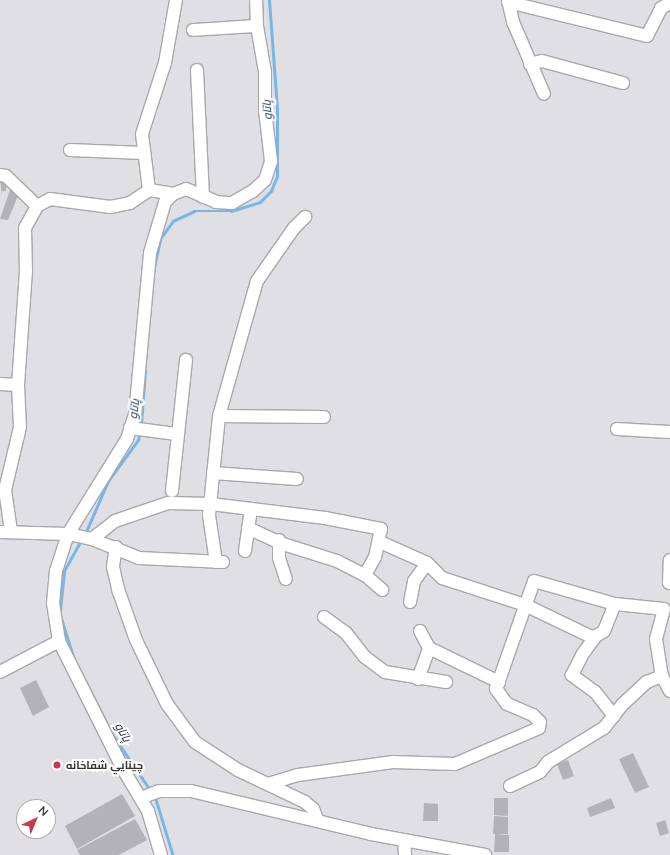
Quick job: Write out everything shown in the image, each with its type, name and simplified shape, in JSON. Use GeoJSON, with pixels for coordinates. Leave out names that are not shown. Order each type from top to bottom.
{"type":"FeatureCollection","features":[{"type":"Feature","properties":{"kind":"street"},"geometry":{"type":"LineString","coordinates":[[149,190],[143,153],[142,134],[147,111],[165,63],[176,0]]}},
{"type":"Feature","properties":{"kind":"street"},"geometry":{"type":"LineString","coordinates":[[161,855],[150,794],[119,762],[59,641],[53,604],[56,572],[68,534],[127,439],[135,414],[150,253],[160,214],[165,202],[173,194],[186,189],[203,197],[232,203],[253,191],[264,180],[271,161],[265,110],[265,72],[257,26],[256,0]]}},
{"type":"Feature","properties":{"kind":"street"},"geometry":{"type":"LineString","coordinates":[[508,1],[647,36],[661,8],[670,3]]}},
{"type":"Feature","properties":{"kind":"street"},"geometry":{"type":"LineString","coordinates":[[508,1],[530,64],[544,94]]}},
{"type":"Feature","properties":{"kind":"street"},"geometry":{"type":"LineString","coordinates":[[193,30],[257,26]]}},
{"type":"Feature","properties":{"kind":"street"},"geometry":{"type":"LineString","coordinates":[[530,64],[542,61],[623,83]]}},
{"type":"Feature","properties":{"kind":"street"},"geometry":{"type":"LineString","coordinates":[[197,70],[203,197]]}},
{"type":"Feature","properties":{"kind":"street"},"geometry":{"type":"LineString","coordinates":[[70,150],[143,153]]}},
{"type":"Feature","properties":{"kind":"street"},"geometry":{"type":"LineString","coordinates":[[0,175],[6,176],[37,206]]}},
{"type":"Feature","properties":{"kind":"street"},"geometry":{"type":"LineString","coordinates":[[173,194],[149,190],[130,203],[110,207],[66,199],[50,199],[37,206],[25,228],[26,272],[18,385],[20,427],[5,490],[6,532],[68,534],[92,538],[139,558],[220,562],[211,504],[219,416],[257,281],[294,228],[305,217]]}},
{"type":"Feature","properties":{"kind":"street"},"geometry":{"type":"LineString","coordinates":[[172,491],[186,360]]}},
{"type":"Feature","properties":{"kind":"street"},"geometry":{"type":"LineString","coordinates":[[0,384],[18,385]]}},
{"type":"Feature","properties":{"kind":"street"},"geometry":{"type":"LineString","coordinates":[[219,416],[324,417]]}},
{"type":"Feature","properties":{"kind":"street"},"geometry":{"type":"LineString","coordinates":[[130,428],[177,434]]}},
{"type":"Feature","properties":{"kind":"street"},"geometry":{"type":"LineString","coordinates":[[617,429],[670,432]]}},
{"type":"Feature","properties":{"kind":"street"},"geometry":{"type":"LineString","coordinates":[[213,473],[296,479]]}},
{"type":"Feature","properties":{"kind":"street"},"geometry":{"type":"LineString","coordinates":[[92,538],[116,521],[168,503],[211,504],[251,509],[382,529],[380,542],[365,575]]}},
{"type":"Feature","properties":{"kind":"street"},"geometry":{"type":"LineString","coordinates":[[245,552],[251,509]]}},
{"type":"Feature","properties":{"kind":"street"},"geometry":{"type":"LineString","coordinates":[[248,528],[279,540],[283,544],[338,560],[365,575],[382,590]]}},
{"type":"Feature","properties":{"kind":"street"},"geometry":{"type":"LineString","coordinates":[[279,540],[279,558],[286,579]]}},
{"type":"Feature","properties":{"kind":"street"},"geometry":{"type":"LineString","coordinates":[[380,542],[427,563],[442,578],[525,605],[594,638]]}},
{"type":"Feature","properties":{"kind":"street"},"geometry":{"type":"LineString","coordinates":[[116,547],[113,567],[119,592],[136,640],[167,704],[195,742],[238,770],[305,802],[313,810],[317,819]]}},
{"type":"Feature","properties":{"kind":"street"},"geometry":{"type":"LineString","coordinates":[[669,583],[670,560]]}},
{"type":"Feature","properties":{"kind":"street"},"geometry":{"type":"LineString","coordinates":[[410,602],[414,581],[427,563]]}},
{"type":"Feature","properties":{"kind":"street"},"geometry":{"type":"LineString","coordinates":[[268,784],[298,775],[393,762],[455,764],[489,752],[539,728],[540,722],[533,715],[507,704],[496,689],[534,581],[615,604],[664,609],[658,624],[656,639],[662,676],[670,691]]}},
{"type":"Feature","properties":{"kind":"street"},"geometry":{"type":"LineString","coordinates":[[614,716],[595,692],[572,675],[594,638],[604,631],[615,604]]}},
{"type":"Feature","properties":{"kind":"street"},"geometry":{"type":"LineString","coordinates":[[324,617],[346,633],[365,657],[385,672],[418,679],[446,682]]}},
{"type":"Feature","properties":{"kind":"street"},"geometry":{"type":"LineString","coordinates":[[658,624],[670,621]]}},
{"type":"Feature","properties":{"kind":"street"},"geometry":{"type":"LineString","coordinates":[[420,631],[429,648],[499,682]]}},
{"type":"Feature","properties":{"kind":"street"},"geometry":{"type":"LineString","coordinates":[[0,672],[59,641]]}},
{"type":"Feature","properties":{"kind":"street"},"geometry":{"type":"LineString","coordinates":[[418,679],[429,648]]}},
{"type":"Feature","properties":{"kind":"street"},"geometry":{"type":"LineString","coordinates":[[510,786],[540,772],[548,762],[604,728],[648,682],[662,676]]}},
{"type":"Feature","properties":{"kind":"street"},"geometry":{"type":"LineString","coordinates":[[150,794],[191,791],[404,840],[485,855]]}},
{"type":"Feature","properties":{"kind":"street"},"geometry":{"type":"LineString","coordinates":[[404,840],[405,855]]}},
{"type":"Feature","properties":{"kind":"building"},"geometry":{"type":"Polygon","coordinates":[[[0,178],[6,180],[6,191],[2,191],[2,197],[0,178]]]}},
{"type":"Feature","properties":{"kind":"building"},"geometry":{"type":"Polygon","coordinates":[[[12,184],[20,191],[8,220],[0,219],[12,184]]]}},
{"type":"Feature","properties":{"kind":"building"},"geometry":{"type":"Polygon","coordinates":[[[36,680],[49,707],[33,716],[20,688],[36,680]]]}},
{"type":"Feature","properties":{"kind":"building"},"geometry":{"type":"Polygon","coordinates":[[[633,753],[649,787],[635,793],[619,759],[633,753]]]}},
{"type":"Feature","properties":{"kind":"building"},"geometry":{"type":"Polygon","coordinates":[[[568,760],[574,776],[563,780],[557,764],[568,760]]]}},
{"type":"Feature","properties":{"kind":"building"},"geometry":{"type":"Polygon","coordinates":[[[122,794],[135,816],[77,849],[65,826],[122,794]]]}},
{"type":"Feature","properties":{"kind":"building"},"geometry":{"type":"Polygon","coordinates":[[[494,798],[508,798],[508,816],[494,815],[494,798]]]}},
{"type":"Feature","properties":{"kind":"building"},"geometry":{"type":"Polygon","coordinates":[[[611,798],[615,808],[590,817],[587,808],[611,798]]]}},
{"type":"Feature","properties":{"kind":"building"},"geometry":{"type":"Polygon","coordinates":[[[424,803],[438,804],[438,821],[423,821],[424,803]]]}},
{"type":"Feature","properties":{"kind":"building"},"geometry":{"type":"Polygon","coordinates":[[[494,816],[508,817],[508,834],[493,834],[494,816]]]}},
{"type":"Feature","properties":{"kind":"building"},"geometry":{"type":"Polygon","coordinates":[[[135,819],[147,840],[119,855],[80,855],[77,850],[135,819]]]}},
{"type":"Feature","properties":{"kind":"building"},"geometry":{"type":"Polygon","coordinates":[[[665,820],[669,833],[660,836],[656,823],[665,820]]]}},
{"type":"Feature","properties":{"kind":"building"},"geometry":{"type":"Polygon","coordinates":[[[495,834],[509,835],[509,852],[494,852],[495,834]]]}},
{"type":"Feature","properties":{"kind":"waterway","name":"پاتاو"},"geometry":{"type":"LineString","coordinates":[[154,268],[160,239],[173,221],[194,211],[231,211],[260,202],[271,191],[277,176],[277,109],[269,0]]}},
{"type":"Feature","properties":{"kind":"waterway","name":"پاتاو"},"geometry":{"type":"LineString","coordinates":[[141,425],[145,371]]}},
{"type":"Feature","properties":{"kind":"waterway","name":"پاتاو"},"geometry":{"type":"LineString","coordinates":[[85,534],[108,481],[138,440],[140,432]]}},
{"type":"Feature","properties":{"kind":"waterway","name":"پاتاو"},"geometry":{"type":"LineString","coordinates":[[60,610],[64,571],[81,540]]}},
{"type":"Feature","properties":{"kind":"waterway","name":"پاتاو"},"geometry":{"type":"LineString","coordinates":[[61,617],[74,658]]}},
{"type":"Feature","properties":{"kind":"waterway","name":"پاتاو"},"geometry":{"type":"LineString","coordinates":[[79,668],[113,735],[151,791]]}},
{"type":"Feature","properties":{"kind":"waterway","name":"پاتاو"},"geometry":{"type":"LineString","coordinates":[[155,796],[173,855]]}},
{"type":"Feature","properties":{"kind":"place","name":"چينايي شفاخانه"},"geometry":{"type":"Point","coordinates":[57,765]}}]}
